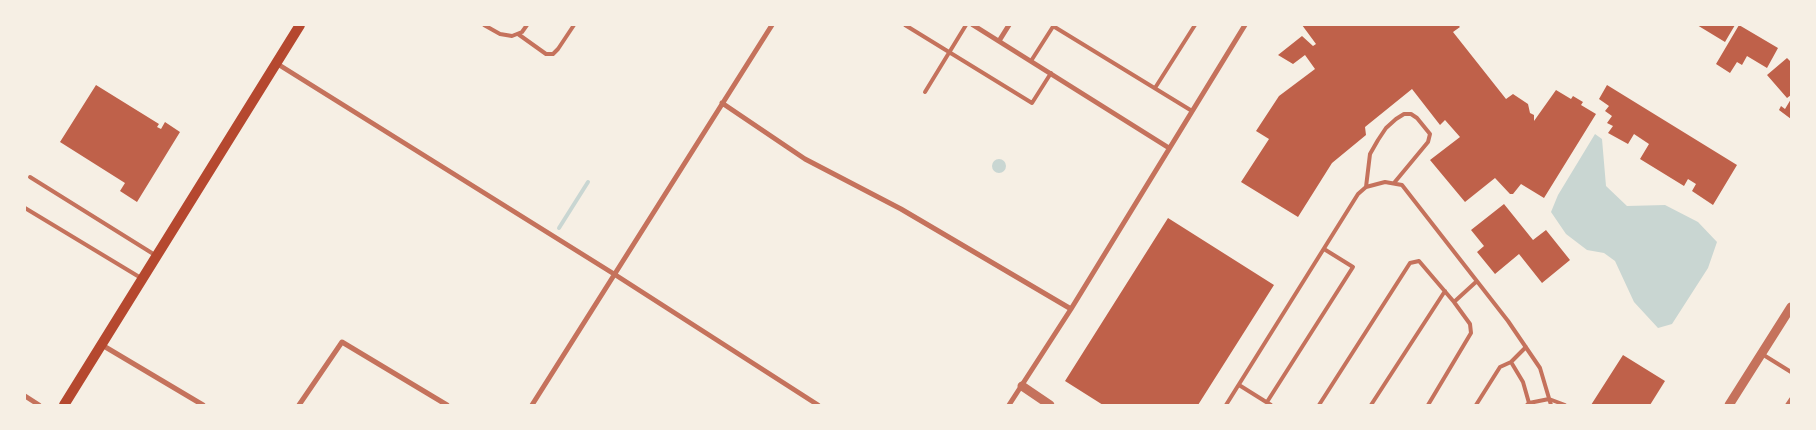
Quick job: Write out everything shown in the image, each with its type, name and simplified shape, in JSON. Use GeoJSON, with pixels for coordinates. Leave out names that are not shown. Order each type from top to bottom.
{"type":"FeatureCollection","features":[{"type":"Feature","properties":{"kind":"main road"},"geometry":{"type":"LineString","coordinates":[[64,405],[300,25]]}},
{"type":"Feature","properties":{"kind":"street"},"geometry":{"type":"LineString","coordinates":[[532,405],[772,25]]}},
{"type":"Feature","properties":{"kind":"street"},"geometry":{"type":"LineString","coordinates":[[973,25],[1169,148]]}},
{"type":"Feature","properties":{"kind":"street"},"geometry":{"type":"LineString","coordinates":[[999,41],[1009,25]]}},
{"type":"Feature","properties":{"kind":"street"},"geometry":{"type":"LineString","coordinates":[[1009,405],[1071,309],[1245,25]]}},
{"type":"Feature","properties":{"kind":"street"},"geometry":{"type":"LineString","coordinates":[[276,63],[614,274],[818,405]]}},
{"type":"Feature","properties":{"kind":"street"},"geometry":{"type":"LineString","coordinates":[[722,103],[805,159],[901,209],[1071,309]]}},
{"type":"Feature","properties":{"kind":"street"},"geometry":{"type":"LineString","coordinates":[[1730,405],[1790,311]]}},
{"type":"Feature","properties":{"kind":"street"},"geometry":{"type":"LineString","coordinates":[[299,405],[342,342],[447,405]]}},
{"type":"Feature","properties":{"kind":"street"},"geometry":{"type":"LineString","coordinates":[[102,346],[203,405]]}},
{"type":"Feature","properties":{"kind":"street"},"geometry":{"type":"LineString","coordinates":[[1022,386],[1050,405]]}},
{"type":"Feature","properties":{"kind":"street"},"geometry":{"type":"LineString","coordinates":[[25,396],[39,405]]}},
{"type":"Feature","properties":{"kind":"lane"},"geometry":{"type":"LineString","coordinates":[[484,25],[500,34],[512,36],[522,32],[527,25]]}},
{"type":"Feature","properties":{"kind":"lane"},"geometry":{"type":"LineString","coordinates":[[518,34],[546,54],[553,54],[558,50],[574,25]]}},
{"type":"Feature","properties":{"kind":"lane"},"geometry":{"type":"LineString","coordinates":[[905,25],[1032,103],[1051,74]]}},
{"type":"Feature","properties":{"kind":"lane"},"geometry":{"type":"LineString","coordinates":[[925,92],[966,25]]}},
{"type":"Feature","properties":{"kind":"lane"},"geometry":{"type":"LineString","coordinates":[[1155,88],[1194,25]]}},
{"type":"Feature","properties":{"kind":"lane"},"geometry":{"type":"LineString","coordinates":[[1031,61],[1054,26],[1192,111]]}},
{"type":"Feature","properties":{"kind":"lane"},"geometry":{"type":"LineString","coordinates":[[1366,187],[1370,154],[1378,140],[1386,128],[1396,119],[1404,114],[1411,114],[1417,118],[1430,134],[1428,142],[1394,183]]}},
{"type":"Feature","properties":{"kind":"lane"},"geometry":{"type":"LineString","coordinates":[[30,177],[157,256]]}},
{"type":"Feature","properties":{"kind":"lane"},"geometry":{"type":"LineString","coordinates":[[1226,405],[1358,194],[1366,187],[1375,183],[1402,185],[1526,347],[1540,368],[1551,405]]}},
{"type":"Feature","properties":{"kind":"lane"},"geometry":{"type":"LineString","coordinates":[[25,208],[143,280]]}},
{"type":"Feature","properties":{"kind":"lane"},"geometry":{"type":"LineString","coordinates":[[1239,385],[1269,404],[1352,267],[1324,249]]}},
{"type":"Feature","properties":{"kind":"lane"},"geometry":{"type":"LineString","coordinates":[[1319,405],[1410,263],[1419,261],[1470,324],[1471,333],[1428,405]]}},
{"type":"Feature","properties":{"kind":"lane"},"geometry":{"type":"LineString","coordinates":[[1454,302],[1477,281]]}},
{"type":"Feature","properties":{"kind":"lane"},"geometry":{"type":"LineString","coordinates":[[1371,405],[1445,291]]}},
{"type":"Feature","properties":{"kind":"lane"},"geometry":{"type":"LineString","coordinates":[[1476,405],[1500,367],[1511,362],[1526,347]]}},
{"type":"Feature","properties":{"kind":"lane"},"geometry":{"type":"LineString","coordinates":[[1762,354],[1791,372]]}},
{"type":"Feature","properties":{"kind":"lane"},"geometry":{"type":"LineString","coordinates":[[1511,362],[1523,382],[1528,404],[1549,399],[1565,405]]}},
{"type":"Feature","properties":{"kind":"lane"},"geometry":{"type":"LineString","coordinates":[[1787,405],[1791,399]]}},
{"type":"Feature","properties":{"kind":"shaded area"},"geometry":{"type":"Polygon","coordinates":[[[1595,134],[1602,139],[1606,186],[1627,206],[1665,205],[1698,222],[1717,242],[1708,268],[1672,324],[1658,328],[1634,302],[1615,261],[1604,253],[1587,250],[1566,234],[1551,212],[1558,195],[1595,134]]]}},
{"type":"Feature","properties":{"kind":"shaded area"},"geometry":{"type":"Polygon","coordinates":[[[996,159],[1002,159],[1006,166],[1002,173],[996,173],[992,169],[992,163],[996,159]]]}},
{"type":"Feature","properties":{"kind":"building"},"geometry":{"type":"Polygon","coordinates":[[[1302,25],[1458,25],[1460,27],[1453,32],[1506,99],[1513,94],[1528,104],[1530,113],[1534,115],[1534,121],[1556,90],[1571,99],[1573,96],[1583,102],[1581,105],[1596,114],[1544,198],[1521,184],[1513,194],[1510,194],[1495,178],[1465,202],[1430,160],[1460,137],[1445,120],[1440,125],[1412,89],[1365,127],[1366,135],[1332,163],[1298,217],[1241,182],[1269,139],[1256,131],[1279,96],[1315,69],[1305,55],[1293,64],[1278,55],[1302,36],[1313,46],[1316,44],[1302,25]]]}},
{"type":"Feature","properties":{"kind":"building"},"geometry":{"type":"Polygon","coordinates":[[[1697,25],[1735,25],[1725,42],[1697,25]]]}},
{"type":"Feature","properties":{"kind":"building"},"geometry":{"type":"Polygon","coordinates":[[[1739,25],[1778,48],[1767,68],[1747,56],[1742,65],[1737,62],[1730,73],[1716,64],[1739,25]]]}},
{"type":"Feature","properties":{"kind":"building"},"geometry":{"type":"Polygon","coordinates":[[[1787,58],[1791,62],[1791,95],[1787,98],[1767,75],[1787,58]]]}},
{"type":"Feature","properties":{"kind":"building"},"geometry":{"type":"Polygon","coordinates":[[[96,85],[159,124],[157,127],[161,129],[165,122],[180,132],[137,202],[120,191],[125,183],[60,142],[96,85]]]}},
{"type":"Feature","properties":{"kind":"building"},"geometry":{"type":"Polygon","coordinates":[[[1607,85],[1737,165],[1713,205],[1692,191],[1696,184],[1688,179],[1684,186],[1640,159],[1649,144],[1634,134],[1628,144],[1608,133],[1613,126],[1607,123],[1612,116],[1605,111],[1609,106],[1599,99],[1607,85]]]}},
{"type":"Feature","properties":{"kind":"building"},"geometry":{"type":"Polygon","coordinates":[[[1791,99],[1791,119],[1779,110],[1781,106],[1785,109],[1791,99]]]}},
{"type":"Feature","properties":{"kind":"building"},"geometry":{"type":"Polygon","coordinates":[[[1504,204],[1533,240],[1546,230],[1570,260],[1542,283],[1519,254],[1495,274],[1477,252],[1484,246],[1471,230],[1504,204]]]}},
{"type":"Feature","properties":{"kind":"building"},"geometry":{"type":"Polygon","coordinates":[[[1168,218],[1274,285],[1198,405],[1103,405],[1065,381],[1168,218]]]}},
{"type":"Feature","properties":{"kind":"building"},"geometry":{"type":"Polygon","coordinates":[[[1623,355],[1665,381],[1650,405],[1591,405],[1623,355]]]}},
{"type":"Feature","properties":{"kind":"waterway"},"geometry":{"type":"LineString","coordinates":[[559,228],[588,182]]}}]}
